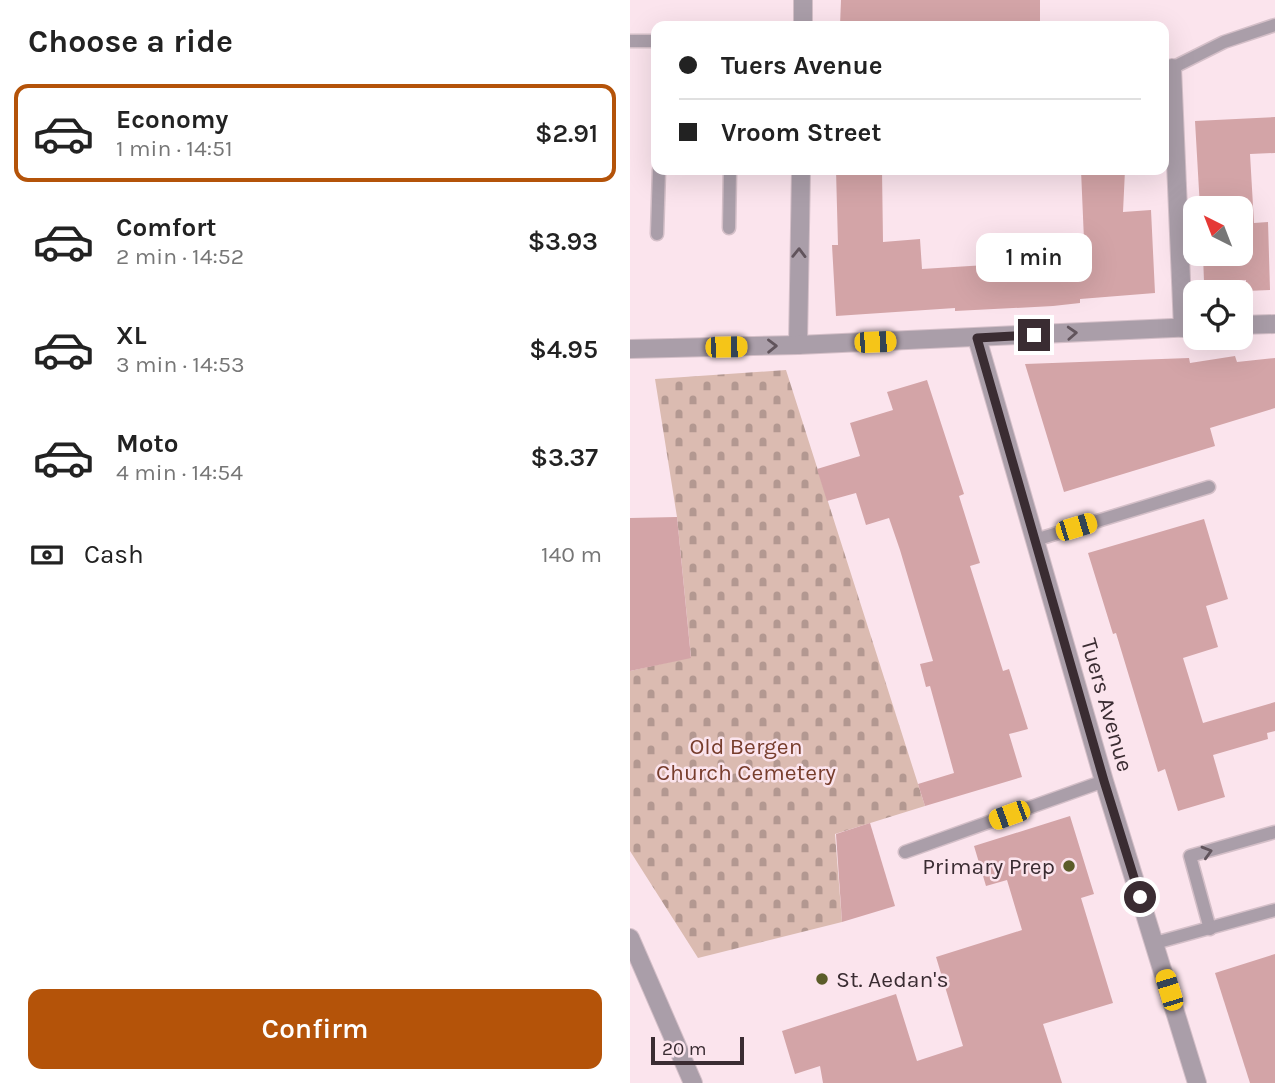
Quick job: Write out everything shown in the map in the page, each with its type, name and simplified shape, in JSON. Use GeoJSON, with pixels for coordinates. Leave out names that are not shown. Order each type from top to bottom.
{"type":"FeatureCollection","features":[{"type":"Feature","properties":{"kind":"street"},"geometry":{"type":"LineString","coordinates":[[803,0],[803,21]]}},
{"type":"Feature","properties":{"kind":"street"},"geometry":{"type":"LineString","coordinates":[[1172,68],[1186,280]]}},
{"type":"Feature","properties":{"kind":"street"},"geometry":{"type":"LineString","coordinates":[[798,345],[801,175]]}},
{"type":"Feature","properties":{"kind":"street"},"geometry":{"type":"LineString","coordinates":[[1253,325],[1275,324]]}},
{"type":"Feature","properties":{"kind":"street"},"geometry":{"type":"LineString","coordinates":[[630,349],[977,338],[1183,327]]}},
{"type":"Feature","properties":{"kind":"street","name":"Tuers Avenue"},"geometry":{"type":"LineString","coordinates":[[977,338],[1104,781],[1197,1083]]}},
{"type":"Feature","properties":{"kind":"street"},"geometry":{"type":"LineString","coordinates":[[630,938],[693,1083]]}},
{"type":"Feature","properties":{"kind":"lane"},"geometry":{"type":"LineString","coordinates":[[1172,68],[1224,42],[1275,25]]}},
{"type":"Feature","properties":{"kind":"lane"},"geometry":{"type":"LineString","coordinates":[[630,41],[651,41]]}},
{"type":"Feature","properties":{"kind":"lane"},"geometry":{"type":"LineString","coordinates":[[657,234],[659,175]]}},
{"type":"Feature","properties":{"kind":"lane"},"geometry":{"type":"LineString","coordinates":[[729,228],[730,175]]}},
{"type":"Feature","properties":{"kind":"lane"},"geometry":{"type":"LineString","coordinates":[[1035,540],[1209,487]]}},
{"type":"Feature","properties":{"kind":"lane"},"geometry":{"type":"LineString","coordinates":[[905,852],[1104,781]]}},
{"type":"Feature","properties":{"kind":"lane"},"geometry":{"type":"LineString","coordinates":[[1210,929],[1190,856],[1275,832]]}},
{"type":"Feature","properties":{"kind":"lane"},"geometry":{"type":"LineString","coordinates":[[1155,943],[1275,910]]}},
{"type":"Feature","properties":{"kind":"green space","name":"Old Bergen Church Cemetery"},"geometry":{"type":"Polygon","coordinates":[[[786,370],[925,806],[835,834],[842,922],[698,958],[630,851],[630,671],[691,657],[677,517],[655,379],[786,370]]]}},
{"type":"Feature","properties":{"kind":"building"},"geometry":{"type":"Polygon","coordinates":[[[841,0],[1040,0],[1040,21],[840,21],[841,0]]]}},
{"type":"Feature","properties":{"kind":"building"},"geometry":{"type":"Polygon","coordinates":[[[1275,117],[1275,153],[1250,154],[1252,196],[1199,196],[1195,121],[1275,117]]]}},
{"type":"Feature","properties":{"kind":"building"},"geometry":{"type":"Polygon","coordinates":[[[836,175],[882,175],[883,242],[920,239],[922,269],[1019,263],[1018,247],[1084,240],[1081,175],[1125,175],[1123,212],[1151,210],[1155,293],[1080,299],[1080,303],[1053,306],[955,311],[955,308],[836,316],[832,245],[838,245],[836,175]]]}},
{"type":"Feature","properties":{"kind":"building"},"geometry":{"type":"Polygon","coordinates":[[[1253,206],[1254,223],[1268,222],[1270,290],[1253,291],[1253,280],[1204,280],[1203,266],[1253,266],[1253,206]]]}},
{"type":"Feature","properties":{"kind":"building"},"geometry":{"type":"Polygon","coordinates":[[[1235,356],[1237,362],[1275,358],[1275,408],[1210,428],[1215,446],[1064,492],[1025,364],[1189,358],[1190,363],[1235,356]]]}},
{"type":"Feature","properties":{"kind":"building"},"geometry":{"type":"Polygon","coordinates":[[[927,380],[964,494],[959,496],[980,563],[970,566],[1003,671],[1009,669],[1028,729],[1009,734],[1022,777],[925,806],[918,784],[954,773],[930,686],[926,687],[920,664],[933,661],[900,550],[889,518],[866,525],[856,493],[827,501],[817,469],[860,456],[850,423],[893,410],[887,392],[927,380]]]}},
{"type":"Feature","properties":{"kind":"building"},"geometry":{"type":"Polygon","coordinates":[[[677,517],[691,658],[630,671],[630,518],[677,517]]]}},
{"type":"Feature","properties":{"kind":"building"},"geometry":{"type":"Polygon","coordinates":[[[1204,519],[1228,599],[1206,606],[1218,647],[1183,658],[1203,723],[1275,702],[1275,731],[1267,733],[1268,739],[1213,755],[1225,797],[1178,811],[1165,769],[1158,772],[1116,633],[1113,634],[1088,553],[1204,519]]]}},
{"type":"Feature","properties":{"kind":"building"},"geometry":{"type":"Polygon","coordinates":[[[1070,816],[1094,894],[1081,898],[1113,1003],[1043,1024],[1062,1083],[823,1083],[820,1066],[795,1074],[782,1031],[896,994],[917,1061],[963,1046],[936,957],[1022,930],[1007,880],[986,886],[974,846],[1070,816]]]}},
{"type":"Feature","properties":{"kind":"building"},"geometry":{"type":"Polygon","coordinates":[[[870,823],[895,906],[842,922],[836,834],[870,823]]]}},
{"type":"Feature","properties":{"kind":"building"},"geometry":{"type":"Polygon","coordinates":[[[1275,954],[1275,1083],[1250,1083],[1215,973],[1275,954]]]}},
{"type":"Feature","properties":{"kind":"place","name":"Primary Prep"},"geometry":{"type":"Point","coordinates":[1069,866]}},
{"type":"Feature","properties":{"kind":"place","name":"St. Aedan's"},"geometry":{"type":"Point","coordinates":[822,979]}},
{"type":"Feature","properties":{"kind":"route"},"geometry":{"type":"LineString","coordinates":[[1034,335],[977,338],[1140,897]]}}]}
